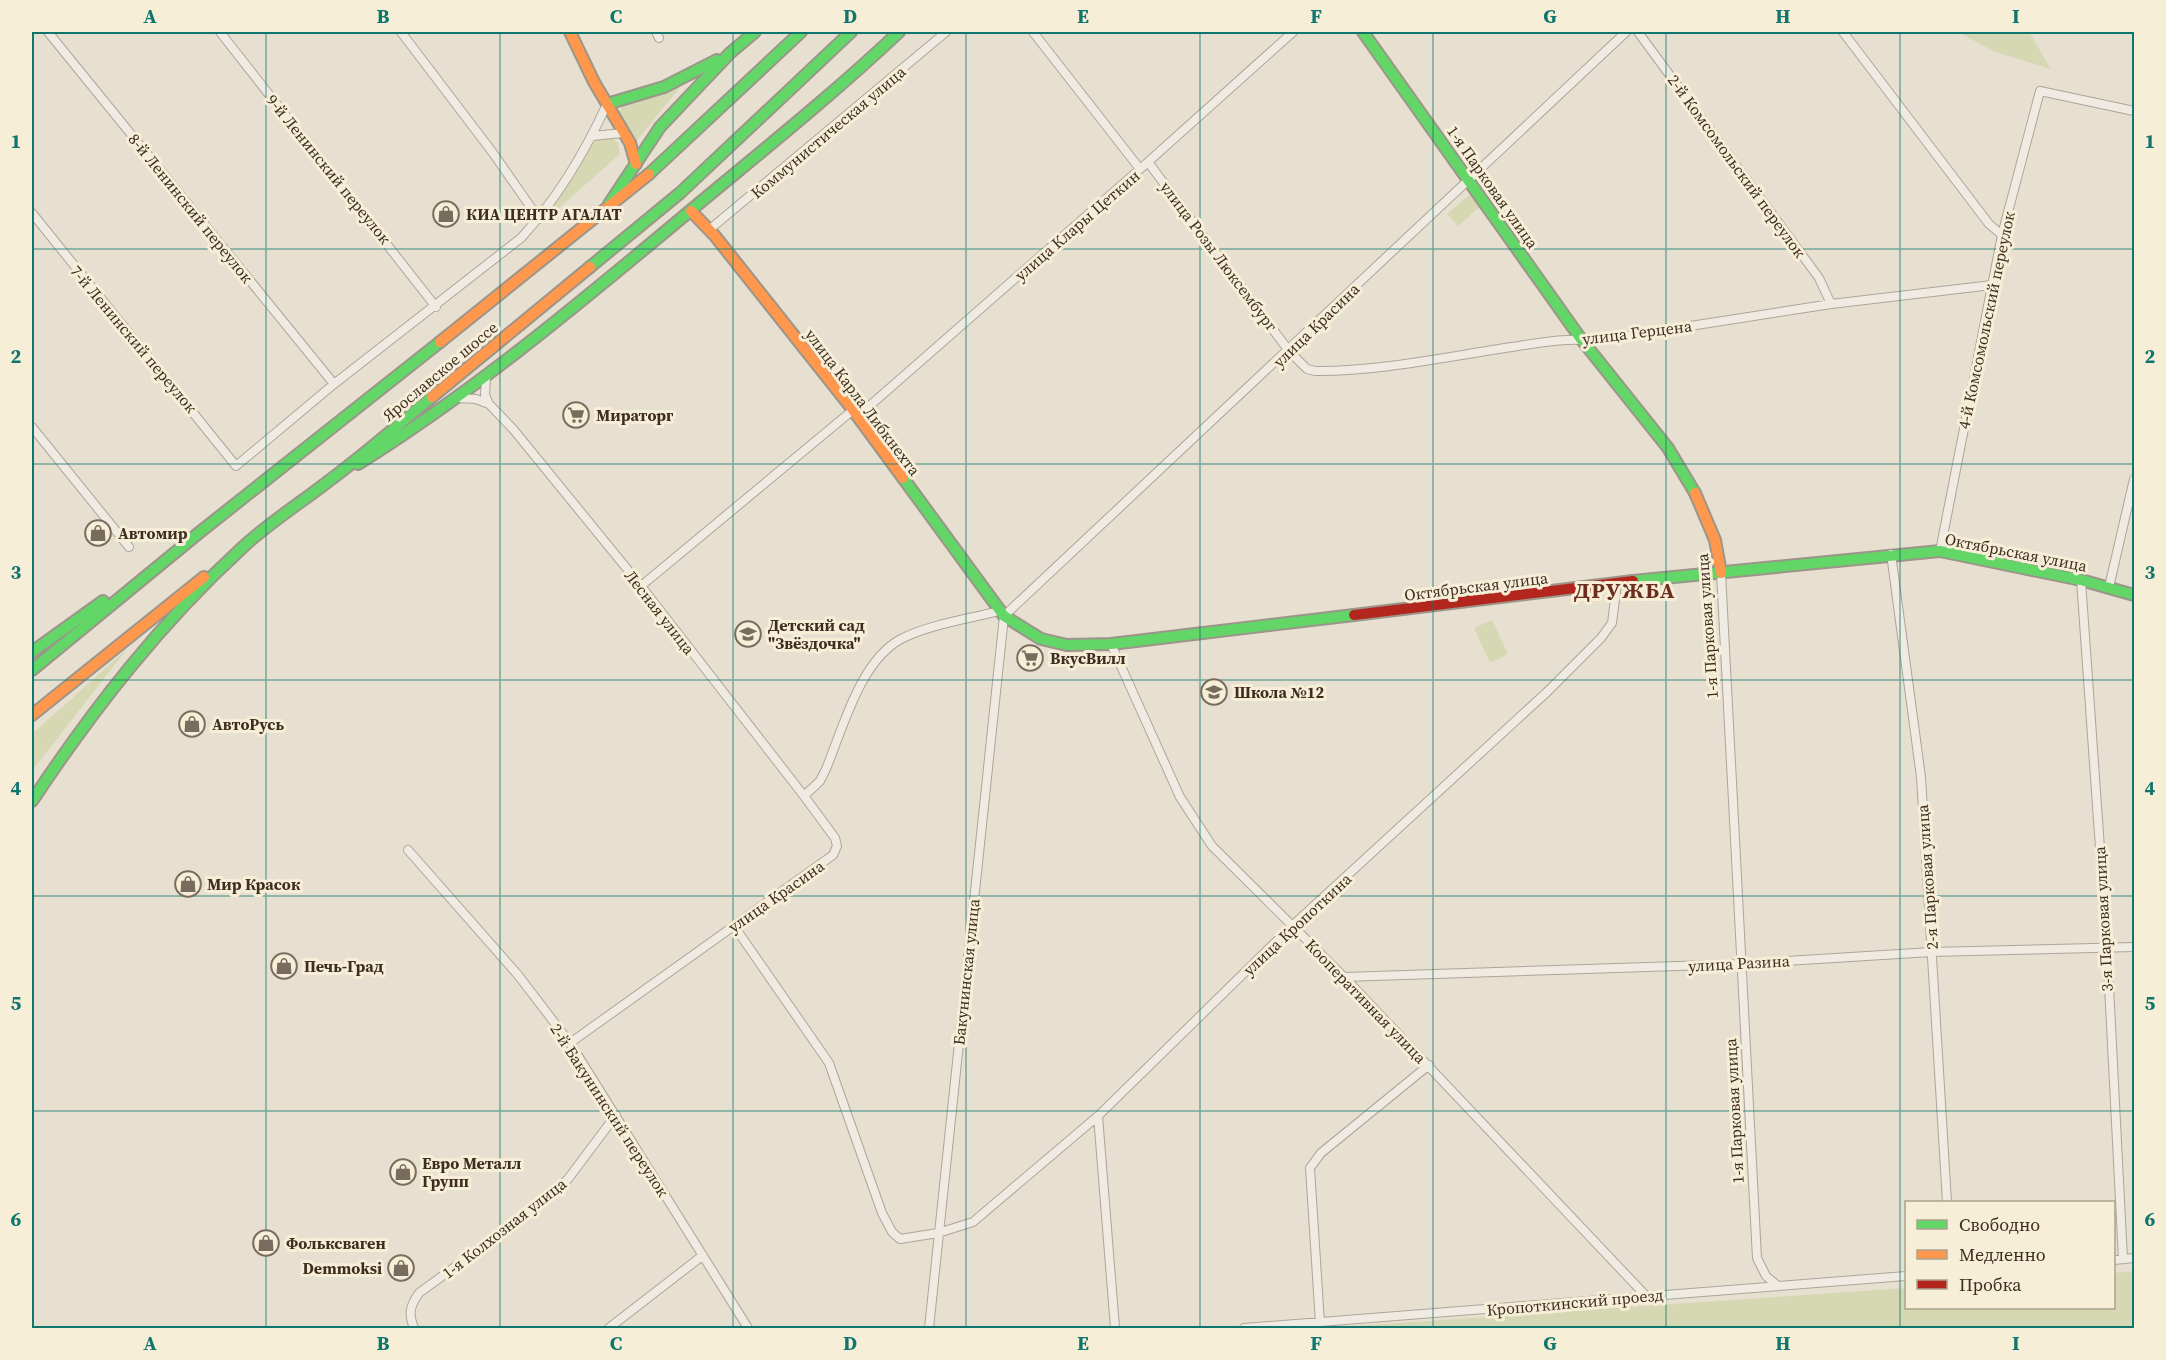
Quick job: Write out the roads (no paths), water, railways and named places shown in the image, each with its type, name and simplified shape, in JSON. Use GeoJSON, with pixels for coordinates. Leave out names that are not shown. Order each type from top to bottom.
{"type":"FeatureCollection","features":[{"type":"Feature","properties":{"kind":"main road"},"geometry":{"type":"LineString","coordinates":[[570,32],[634,153],[636,164]]}},
{"type":"Feature","properties":{"kind":"main road"},"geometry":{"type":"LineString","coordinates":[[604,212],[660,127],[730,53],[755,32]]}},
{"type":"Feature","properties":{"kind":"main road","name":"Ярославское шоссе"},"geometry":{"type":"LineString","coordinates":[[32,670],[200,532],[604,212],[680,148],[801,32]]}},
{"type":"Feature","properties":{"kind":"main road","name":"Ярославское шоссе"},"geometry":{"type":"LineString","coordinates":[[32,715],[245,545],[332,479],[680,193],[851,32]]}},
{"type":"Feature","properties":{"kind":"main road"},"geometry":{"type":"LineString","coordinates":[[332,479],[409,434],[559,322],[810,112],[899,32]]}},
{"type":"Feature","properties":{"kind":"main road","name":"1-я Парковая улица"},"geometry":{"type":"LineString","coordinates":[[1363,32],[1470,178],[1582,339],[1686,475],[1700,499],[1715,536],[1721,573]]}},
{"type":"Feature","properties":{"kind":"main road"},"geometry":{"type":"LineString","coordinates":[[607,104],[633,98],[690,75],[730,53]]}},
{"type":"Feature","properties":{"kind":"main road","name":"улица Карла Либкнехта"},"geometry":{"type":"LineString","coordinates":[[691,211],[709,230],[856,413],[1001,613]]}},
{"type":"Feature","properties":{"kind":"main road"},"geometry":{"type":"LineString","coordinates":[[32,652],[200,532]]}},
{"type":"Feature","properties":{"kind":"main road"},"geometry":{"type":"LineString","coordinates":[[32,784],[72,739],[170,618],[245,545]]}},
{"type":"Feature","properties":{"kind":"main road","name":"Октябрьская улица"},"geometry":{"type":"LineString","coordinates":[[1001,613],[1019,629],[1046,642],[1086,646],[1617,583],[1891,554],[1940,551],[2081,580],[2134,595]]}},
{"type":"Feature","properties":{"kind":"main road"},"geometry":{"type":"LineString","coordinates":[[32,801],[72,739]]}},
{"type":"Feature","properties":{"kind":"street","name":"8-й Ленинский переулок"},"geometry":{"type":"LineString","coordinates":[[48,32],[334,384]]}},
{"type":"Feature","properties":{"kind":"street","name":"9-й Ленинский переулок"},"geometry":{"type":"LineString","coordinates":[[220,32],[436,307]]}},
{"type":"Feature","properties":{"kind":"street"},"geometry":{"type":"LineString","coordinates":[[401,32],[493,153],[539,219]]}},
{"type":"Feature","properties":{"kind":"street","name":"Коммунистическая улица"},"geometry":{"type":"LineString","coordinates":[[709,230],[842,122],[946,32]]}},
{"type":"Feature","properties":{"kind":"street"},"geometry":{"type":"LineString","coordinates":[[1033,32],[1140,170]]}},
{"type":"Feature","properties":{"kind":"street","name":"улица Клары Цеткин"},"geometry":{"type":"LineString","coordinates":[[641,586],[856,413],[1140,170],[1293,32]]}},
{"type":"Feature","properties":{"kind":"street","name":"улица Красина"},"geometry":{"type":"LineString","coordinates":[[570,1043],[827,861],[836,851],[835,838],[804,796],[820,781],[866,674],[879,656],[898,640],[921,631],[1001,613],[1289,351],[1626,32]]}},
{"type":"Feature","properties":{"kind":"street","name":"2-й Комсомольский переулок"},"geometry":{"type":"LineString","coordinates":[[1638,32],[1819,278],[1831,304]]}},
{"type":"Feature","properties":{"kind":"street"},"geometry":{"type":"LineString","coordinates":[[1843,32],[1989,224],[2002,236]]}},
{"type":"Feature","properties":{"kind":"street","name":"4-й Комсомольский переулок"},"geometry":{"type":"LineString","coordinates":[[1940,551],[2002,236],[2040,91],[2134,111]]}},
{"type":"Feature","properties":{"kind":"street"},"geometry":{"type":"LineString","coordinates":[[334,384],[436,307],[521,238],[539,219],[592,136],[607,104]]}},
{"type":"Feature","properties":{"kind":"street"},"geometry":{"type":"LineString","coordinates":[[592,136],[623,133]]}},
{"type":"Feature","properties":{"kind":"street","name":"улица Розы Люксембург"},"geometry":{"type":"LineString","coordinates":[[1148,162],[1289,351]]}},
{"type":"Feature","properties":{"kind":"street","name":"7-й Ленинский переулок"},"geometry":{"type":"LineString","coordinates":[[32,213],[236,466],[334,384]]}},
{"type":"Feature","properties":{"kind":"street","name":"улица Герцена"},"geometry":{"type":"LineString","coordinates":[[1289,351],[1307,369],[1326,372],[1582,339],[1594,341],[1831,304],[1992,285]]}},
{"type":"Feature","properties":{"kind":"street"},"geometry":{"type":"LineString","coordinates":[[486,376],[485,394],[489,404]]}},
{"type":"Feature","properties":{"kind":"street"},"geometry":{"type":"LineString","coordinates":[[456,398],[467,397],[489,404]]}},
{"type":"Feature","properties":{"kind":"street","name":"Лесная улица"},"geometry":{"type":"LineString","coordinates":[[489,404],[513,429],[641,586],[804,796]]}},
{"type":"Feature","properties":{"kind":"street"},"geometry":{"type":"LineString","coordinates":[[32,427],[129,547]]}},
{"type":"Feature","properties":{"kind":"street"},"geometry":{"type":"LineString","coordinates":[[2109,587],[2134,478]]}},
{"type":"Feature","properties":{"kind":"street","name":"2-я Парковая улица"},"geometry":{"type":"LineString","coordinates":[[1891,554],[1921,777],[1931,952],[1940,1051],[1947,1201]]}},
{"type":"Feature","properties":{"kind":"street","name":"1-я Парковая улица"},"geometry":{"type":"LineString","coordinates":[[1721,573],[1757,1258],[1766,1276],[1778,1286]]}},
{"type":"Feature","properties":{"kind":"street","name":"3-я Парковая улица"},"geometry":{"type":"LineString","coordinates":[[2081,580],[2107,947],[2123,1259]]}},
{"type":"Feature","properties":{"kind":"street","name":"улица Кропоткина"},"geometry":{"type":"LineString","coordinates":[[734,926],[830,1063],[869,1178],[892,1232],[900,1239],[938,1233],[973,1222],[1098,1116],[1292,926],[1547,692],[1601,638],[1612,623],[1617,583]]}},
{"type":"Feature","properties":{"kind":"street","name":"Бакунинская улица"},"geometry":{"type":"LineString","coordinates":[[929,1329],[1001,613]]}},
{"type":"Feature","properties":{"kind":"street","name":"Кооперативная улица"},"geometry":{"type":"LineString","coordinates":[[1111,644],[1180,797],[1212,846],[1429,1065],[1647,1297]]}},
{"type":"Feature","properties":{"kind":"street","name":"2-й Бакунинский переулок"},"geometry":{"type":"LineString","coordinates":[[408,850],[518,975],[570,1043],[748,1329]]}},
{"type":"Feature","properties":{"kind":"street","name":"улица Разина"},"geometry":{"type":"LineString","coordinates":[[1344,977],[1740,964],[1931,952],[2134,947]]}},
{"type":"Feature","properties":{"kind":"street"},"geometry":{"type":"LineString","coordinates":[[1320,1323],[1310,1168],[1321,1153],[1429,1065]]}},
{"type":"Feature","properties":{"kind":"street","name":"1-я Колхозная улица"},"geometry":{"type":"LineString","coordinates":[[414,1329],[409,1317],[410,1307],[419,1293],[518,1221],[568,1179],[616,1115]]}},
{"type":"Feature","properties":{"kind":"street"},"geometry":{"type":"LineString","coordinates":[[1098,1116],[1115,1329]]}},
{"type":"Feature","properties":{"kind":"street"},"geometry":{"type":"LineString","coordinates":[[609,1329],[702,1256]]}},
{"type":"Feature","properties":{"kind":"street"},"geometry":{"type":"LineString","coordinates":[[2115,1260],[2134,1258]]}},
{"type":"Feature","properties":{"kind":"street","name":"Кропоткинский проезд"},"geometry":{"type":"LineString","coordinates":[[1244,1329],[1905,1276]]}},
{"type":"Feature","properties":{"kind":"place","name":"КИА ЦЕНТР АГАЛАТ"},"geometry":{"type":"Point","coordinates":[446,214]}},
{"type":"Feature","properties":{"kind":"place","name":"Мираторг"},"geometry":{"type":"Point","coordinates":[576,415]}},
{"type":"Feature","properties":{"kind":"place","name":"Автомир"},"geometry":{"type":"Point","coordinates":[98,533]}},
{"type":"Feature","properties":{"kind":"place","name":"Детский сад \"Звёздочка\""},"geometry":{"type":"Point","coordinates":[748,634]}},
{"type":"Feature","properties":{"kind":"place","name":"ВкусВилл"},"geometry":{"type":"Point","coordinates":[1030,658]}},
{"type":"Feature","properties":{"kind":"place","name":"Школа №12"},"geometry":{"type":"Point","coordinates":[1214,692]}},
{"type":"Feature","properties":{"kind":"place","name":"АвтоРусь"},"geometry":{"type":"Point","coordinates":[192,724]}},
{"type":"Feature","properties":{"kind":"place","name":"Мир Красок"},"geometry":{"type":"Point","coordinates":[188,884]}},
{"type":"Feature","properties":{"kind":"place","name":"Печь-Град"},"geometry":{"type":"Point","coordinates":[284,966]}},
{"type":"Feature","properties":{"kind":"place","name":"Евро Металл Групп"},"geometry":{"type":"Point","coordinates":[403,1172]}},
{"type":"Feature","properties":{"kind":"place","name":"Фольксваген"},"geometry":{"type":"Point","coordinates":[266,1243]}},
{"type":"Feature","properties":{"kind":"place","name":"Demmoksi"},"geometry":{"type":"Point","coordinates":[401,1268]}},
{"type":"Feature","properties":{"kind":"district","name":"ДРУЖБА"},"geometry":{"type":"Point","coordinates":[1625,590]}}]}
